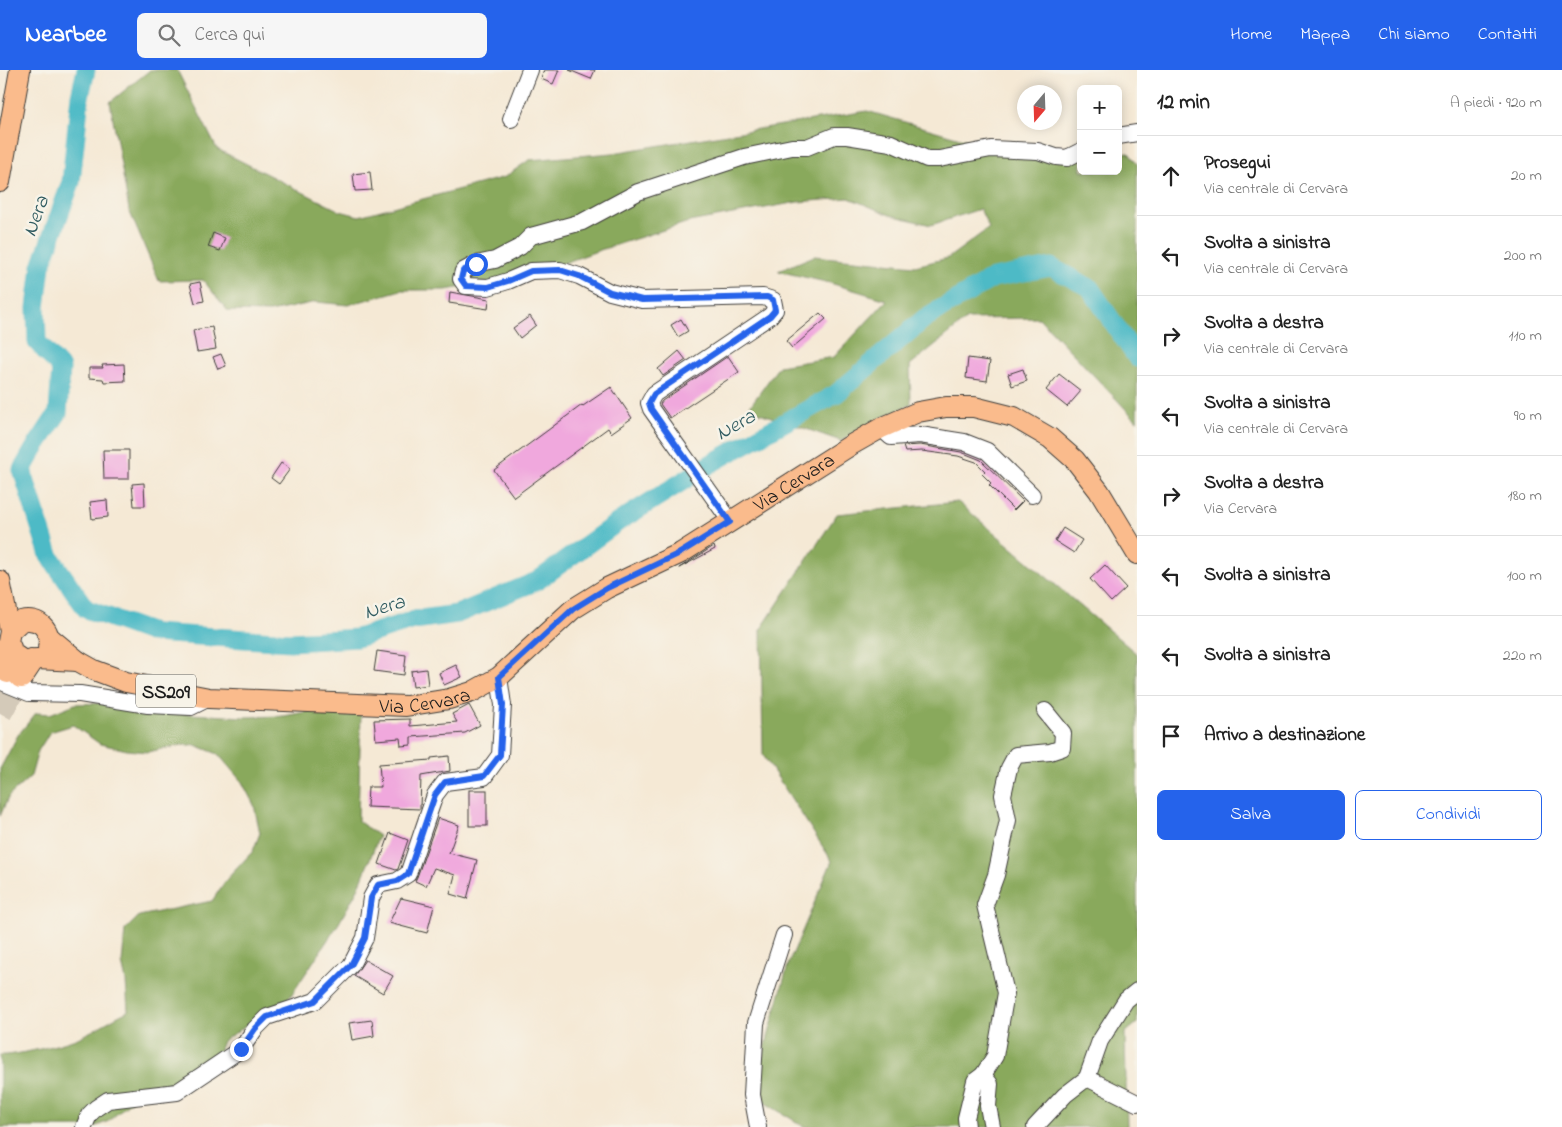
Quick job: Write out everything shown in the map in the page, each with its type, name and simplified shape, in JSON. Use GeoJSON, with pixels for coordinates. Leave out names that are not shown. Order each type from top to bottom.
{"type":"FeatureCollection","features":[{"type":"Feature","properties":{"kind":"main road"},"geometry":{"type":"LineString","coordinates":[[0,182],[20,70]]}},
{"type":"Feature","properties":{"kind":"main road","name":"Via Cervara"},"geometry":{"type":"LineString","coordinates":[[49,637],[78,661],[94,670],[126,682],[209,698],[406,706],[449,699],[472,692],[499,677],[573,609],[607,588],[680,553],[881,428],[918,412],[946,407],[974,407],[1014,417],[1050,438],[1075,460],[1099,491],[1137,554]]}},
{"type":"Feature","properties":{"kind":"main road","name":"SS209"},"geometry":{"type":"LineString","coordinates":[[0,580],[21,605],[30,620],[40,623],[47,631],[49,637]]}},
{"type":"Feature","properties":{"kind":"main road","name":"SS209"},"geometry":{"type":"LineString","coordinates":[[0,580],[17,661]]}},
{"type":"Feature","properties":{"kind":"main road"},"geometry":{"type":"LineString","coordinates":[[30,620],[21,621],[17,661],[45,653],[49,637]]}},
{"type":"Feature","properties":{"kind":"main road","name":"Via Cervara"},"geometry":{"type":"LineString","coordinates":[[17,661],[78,661]]}},
{"type":"Feature","properties":{"kind":"street"},"geometry":{"type":"LineString","coordinates":[[511,119],[530,70]]}},
{"type":"Feature","properties":{"kind":"street"},"geometry":{"type":"LineString","coordinates":[[1122,135],[1137,133]]}},
{"type":"Feature","properties":{"kind":"street"},"geometry":{"type":"LineString","coordinates":[[730,522],[684,453],[651,409],[649,403],[652,396],[770,316],[775,310],[773,300],[767,297],[642,300],[610,292],[579,276],[560,270],[531,271],[488,287],[466,286],[461,279],[463,271],[476,264],[495,260],[520,247],[531,236],[582,222],[638,192],[744,157],[792,147],[807,147],[834,136],[847,136],[891,143],[927,158],[938,159],[991,148],[1038,151],[1056,157],[1067,158],[1077,152]]}},
{"type":"Feature","properties":{"kind":"street"},"geometry":{"type":"LineString","coordinates":[[881,428],[891,437],[920,435],[964,442],[987,451],[1032,495]]}},
{"type":"Feature","properties":{"kind":"street"},"geometry":{"type":"LineString","coordinates":[[17,661],[2,682],[29,693],[80,694],[148,705],[192,707],[209,698]]}},
{"type":"Feature","properties":{"kind":"street"},"geometry":{"type":"LineString","coordinates":[[84,1127],[89,1115],[108,1100],[177,1092],[241,1049],[255,1029],[267,1017],[315,1001],[351,965],[365,938],[371,898],[378,885],[397,881],[408,874],[435,795],[445,782],[484,776],[500,755],[503,705],[499,677]]}},
{"type":"Feature","properties":{"kind":"street"},"geometry":{"type":"LineString","coordinates":[[968,1127],[966,1118],[975,1081],[983,1075],[995,1056],[1006,993],[985,905],[996,875],[1008,820],[1003,795],[1009,768],[1016,755],[1050,752],[1062,748],[1063,733],[1045,711]]}},
{"type":"Feature","properties":{"kind":"street"},"geometry":{"type":"LineString","coordinates":[[758,1127],[752,1095],[756,1023],[784,936]]}},
{"type":"Feature","properties":{"kind":"street"},"geometry":{"type":"LineString","coordinates":[[1035,1127],[1065,1095],[1087,1078],[1100,1040],[1126,1000],[1137,991]]}},
{"type":"Feature","properties":{"kind":"street"},"geometry":{"type":"LineString","coordinates":[[983,1075],[990,1084],[988,1106],[992,1127]]}},
{"type":"Feature","properties":{"kind":"street"},"geometry":{"type":"LineString","coordinates":[[1087,1078],[1137,1103]]}},
{"type":"Feature","properties":{"kind":"green space"},"geometry":{"type":"Polygon","coordinates":[[[150,70],[177,70],[217,149],[340,211],[359,216],[505,177],[529,160],[613,153],[867,111],[998,149],[1077,151],[1077,175],[1122,175],[1122,152],[1129,153],[1137,164],[1137,421],[1039,318],[967,319],[910,365],[911,404],[872,422],[841,441],[748,409],[779,366],[834,357],[887,300],[830,283],[778,271],[814,256],[915,266],[948,258],[989,228],[980,209],[931,225],[890,215],[849,198],[798,202],[689,222],[597,251],[531,275],[446,290],[401,290],[348,305],[316,302],[270,312],[228,311],[203,280],[159,281],[129,210],[110,102],[150,70]]]}},
{"type":"Feature","properties":{"kind":"green space"},"geometry":{"type":"Polygon","coordinates":[[[958,502],[1137,654],[1137,1023],[1125,1033],[1127,1127],[805,1127],[752,1095],[788,965],[832,861],[763,755],[761,629],[837,514],[958,502]]]}},
{"type":"Feature","properties":{"kind":"green space"},"geometry":{"type":"Polygon","coordinates":[[[106,703],[154,712],[244,717],[284,716],[321,709],[361,713],[358,821],[379,836],[359,887],[339,923],[290,997],[223,1041],[213,1068],[165,1089],[135,1097],[109,1121],[94,1127],[0,1127],[0,1055],[27,1052],[74,1040],[128,1011],[126,981],[122,963],[125,930],[139,916],[212,901],[226,880],[253,851],[260,833],[254,805],[242,782],[218,754],[195,745],[182,745],[147,752],[127,750],[100,744],[73,725],[50,732],[38,751],[31,776],[9,796],[0,816],[0,769],[18,735],[36,713],[50,714],[75,704],[106,703]]]}},
{"type":"Feature","properties":{"kind":"building"},"geometry":{"type":"Polygon","coordinates":[[[544,70],[559,70],[553,84],[541,79],[544,70]]]}},
{"type":"Feature","properties":{"kind":"building"},"geometry":{"type":"Polygon","coordinates":[[[569,70],[595,70],[591,79],[569,70]]]}},
{"type":"Feature","properties":{"kind":"building"},"geometry":{"type":"Polygon","coordinates":[[[370,172],[372,190],[355,191],[353,174],[370,172]]]}},
{"type":"Feature","properties":{"kind":"building"},"geometry":{"type":"Polygon","coordinates":[[[213,233],[225,238],[220,251],[208,247],[213,233]]]}},
{"type":"Feature","properties":{"kind":"building"},"geometry":{"type":"Polygon","coordinates":[[[200,282],[204,301],[195,303],[190,284],[200,282]]]}},
{"type":"Feature","properties":{"kind":"building"},"geometry":{"type":"Polygon","coordinates":[[[450,292],[489,299],[488,309],[449,303],[450,292]]]}},
{"type":"Feature","properties":{"kind":"building"},"geometry":{"type":"Polygon","coordinates":[[[820,313],[826,319],[792,348],[786,341],[820,313]]]}},
{"type":"Feature","properties":{"kind":"building"},"geometry":{"type":"Polygon","coordinates":[[[530,316],[536,325],[520,338],[513,328],[530,316]]]}},
{"type":"Feature","properties":{"kind":"building"},"geometry":{"type":"Polygon","coordinates":[[[681,319],[688,331],[678,337],[671,325],[681,319]]]}},
{"type":"Feature","properties":{"kind":"building"},"geometry":{"type":"Polygon","coordinates":[[[212,327],[216,349],[197,352],[193,330],[212,327]]]}},
{"type":"Feature","properties":{"kind":"building"},"geometry":{"type":"Polygon","coordinates":[[[679,351],[686,360],[663,376],[658,369],[679,351]]]}},
{"type":"Feature","properties":{"kind":"building"},"geometry":{"type":"Polygon","coordinates":[[[221,354],[226,366],[218,369],[213,357],[221,354]]]}},
{"type":"Feature","properties":{"kind":"building"},"geometry":{"type":"Polygon","coordinates":[[[728,356],[739,372],[670,418],[660,404],[662,401],[728,356]]]}},
{"type":"Feature","properties":{"kind":"building"},"geometry":{"type":"Polygon","coordinates":[[[968,358],[990,361],[987,381],[966,378],[968,358]]]}},
{"type":"Feature","properties":{"kind":"building"},"geometry":{"type":"Polygon","coordinates":[[[124,364],[125,381],[104,382],[103,379],[89,378],[89,368],[103,368],[102,365],[124,364]]]}},
{"type":"Feature","properties":{"kind":"building"},"geometry":{"type":"Polygon","coordinates":[[[1023,369],[1027,381],[1012,386],[1008,374],[1023,369]]]}},
{"type":"Feature","properties":{"kind":"building"},"geometry":{"type":"Polygon","coordinates":[[[1059,374],[1081,391],[1067,407],[1046,390],[1059,374]]]}},
{"type":"Feature","properties":{"kind":"building"},"geometry":{"type":"Polygon","coordinates":[[[611,387],[632,418],[611,433],[608,428],[514,497],[494,470],[582,405],[611,387]]]}},
{"type":"Feature","properties":{"kind":"building"},"geometry":{"type":"Polygon","coordinates":[[[920,445],[961,452],[981,460],[1023,501],[1014,510],[989,485],[991,483],[982,474],[985,471],[976,462],[958,456],[922,451],[905,452],[903,446],[920,445]]]}},
{"type":"Feature","properties":{"kind":"building"},"geometry":{"type":"Polygon","coordinates":[[[103,450],[129,450],[129,479],[104,479],[103,450]]]}},
{"type":"Feature","properties":{"kind":"building"},"geometry":{"type":"Polygon","coordinates":[[[281,463],[290,469],[279,484],[271,478],[281,463]]]}},
{"type":"Feature","properties":{"kind":"building"},"geometry":{"type":"Polygon","coordinates":[[[144,483],[145,506],[134,506],[132,484],[144,483]]]}},
{"type":"Feature","properties":{"kind":"building"},"geometry":{"type":"Polygon","coordinates":[[[107,500],[108,517],[92,519],[90,502],[107,500]]]}},
{"type":"Feature","properties":{"kind":"building"},"geometry":{"type":"Polygon","coordinates":[[[1063,528],[1082,540],[1074,553],[1055,541],[1063,528]]]}},
{"type":"Feature","properties":{"kind":"building"},"geometry":{"type":"Polygon","coordinates":[[[714,546],[715,549],[679,568],[687,563],[714,546]]]}},
{"type":"Feature","properties":{"kind":"building"},"geometry":{"type":"Polygon","coordinates":[[[1105,565],[1126,588],[1111,602],[1090,579],[1105,565]]]}},
{"type":"Feature","properties":{"kind":"building"},"geometry":{"type":"Polygon","coordinates":[[[377,651],[406,655],[404,675],[374,671],[377,651]]]}},
{"type":"Feature","properties":{"kind":"building"},"geometry":{"type":"Polygon","coordinates":[[[456,665],[462,677],[444,685],[439,673],[456,665]]]}},
{"type":"Feature","properties":{"kind":"building"},"geometry":{"type":"Polygon","coordinates":[[[426,669],[428,685],[413,687],[411,671],[426,669]]]}},
{"type":"Feature","properties":{"kind":"building"},"geometry":{"type":"Polygon","coordinates":[[[469,705],[480,725],[465,733],[411,737],[411,745],[401,746],[400,738],[376,740],[374,720],[410,719],[410,726],[457,722],[452,714],[469,705]]]}},
{"type":"Feature","properties":{"kind":"building"},"geometry":{"type":"Polygon","coordinates":[[[449,756],[450,771],[421,776],[420,809],[367,807],[368,787],[381,787],[379,764],[431,760],[431,758],[449,756]]]}},
{"type":"Feature","properties":{"kind":"building"},"geometry":{"type":"Polygon","coordinates":[[[469,790],[487,790],[487,826],[469,826],[469,790]]]}},
{"type":"Feature","properties":{"kind":"building"},"geometry":{"type":"Polygon","coordinates":[[[438,818],[459,825],[449,853],[477,860],[467,899],[450,894],[455,875],[434,868],[426,886],[415,881],[438,818]]]}},
{"type":"Feature","properties":{"kind":"building"},"geometry":{"type":"Polygon","coordinates":[[[390,833],[408,840],[396,870],[379,864],[390,833]]]}},
{"type":"Feature","properties":{"kind":"building"},"geometry":{"type":"Polygon","coordinates":[[[401,898],[434,906],[427,933],[389,923],[401,898]]]}},
{"type":"Feature","properties":{"kind":"building"},"geometry":{"type":"Polygon","coordinates":[[[365,960],[393,976],[383,993],[354,976],[365,960]]]}},
{"type":"Feature","properties":{"kind":"building"},"geometry":{"type":"Polygon","coordinates":[[[372,1020],[374,1036],[352,1040],[349,1023],[372,1020]]]}},
{"type":"Feature","properties":{"kind":"waterway","name":"Nera"},"geometry":{"type":"LineString","coordinates":[[86,70],[80,96],[71,182],[41,266],[36,308],[37,342],[61,368],[58,413],[22,470],[49,555],[86,609],[153,633],[291,642],[357,638],[414,620],[457,614],[537,581],[618,522],[715,461],[836,394],[925,318],[993,278],[1051,267],[1090,288],[1137,358]]}},
{"type":"Feature","properties":{"kind":"tunnel"},"geometry":{"type":"LineString","coordinates":[[0,713],[21,676]]}},
{"type":"Feature","properties":{"kind":"route"},"geometry":{"type":"LineString","coordinates":[[241,1049],[255,1029],[267,1017],[315,1001],[351,965],[365,938],[371,898],[378,885],[397,881],[408,874],[435,795],[445,782],[484,776],[500,755],[503,705],[499,677],[573,609],[607,588],[680,553],[730,522],[684,453],[651,409],[649,403],[654,394],[773,314],[775,304],[773,300],[767,297],[642,300],[610,292],[579,276],[560,270],[531,271],[488,287],[466,286],[461,279],[463,271],[476,264]]}}]}
